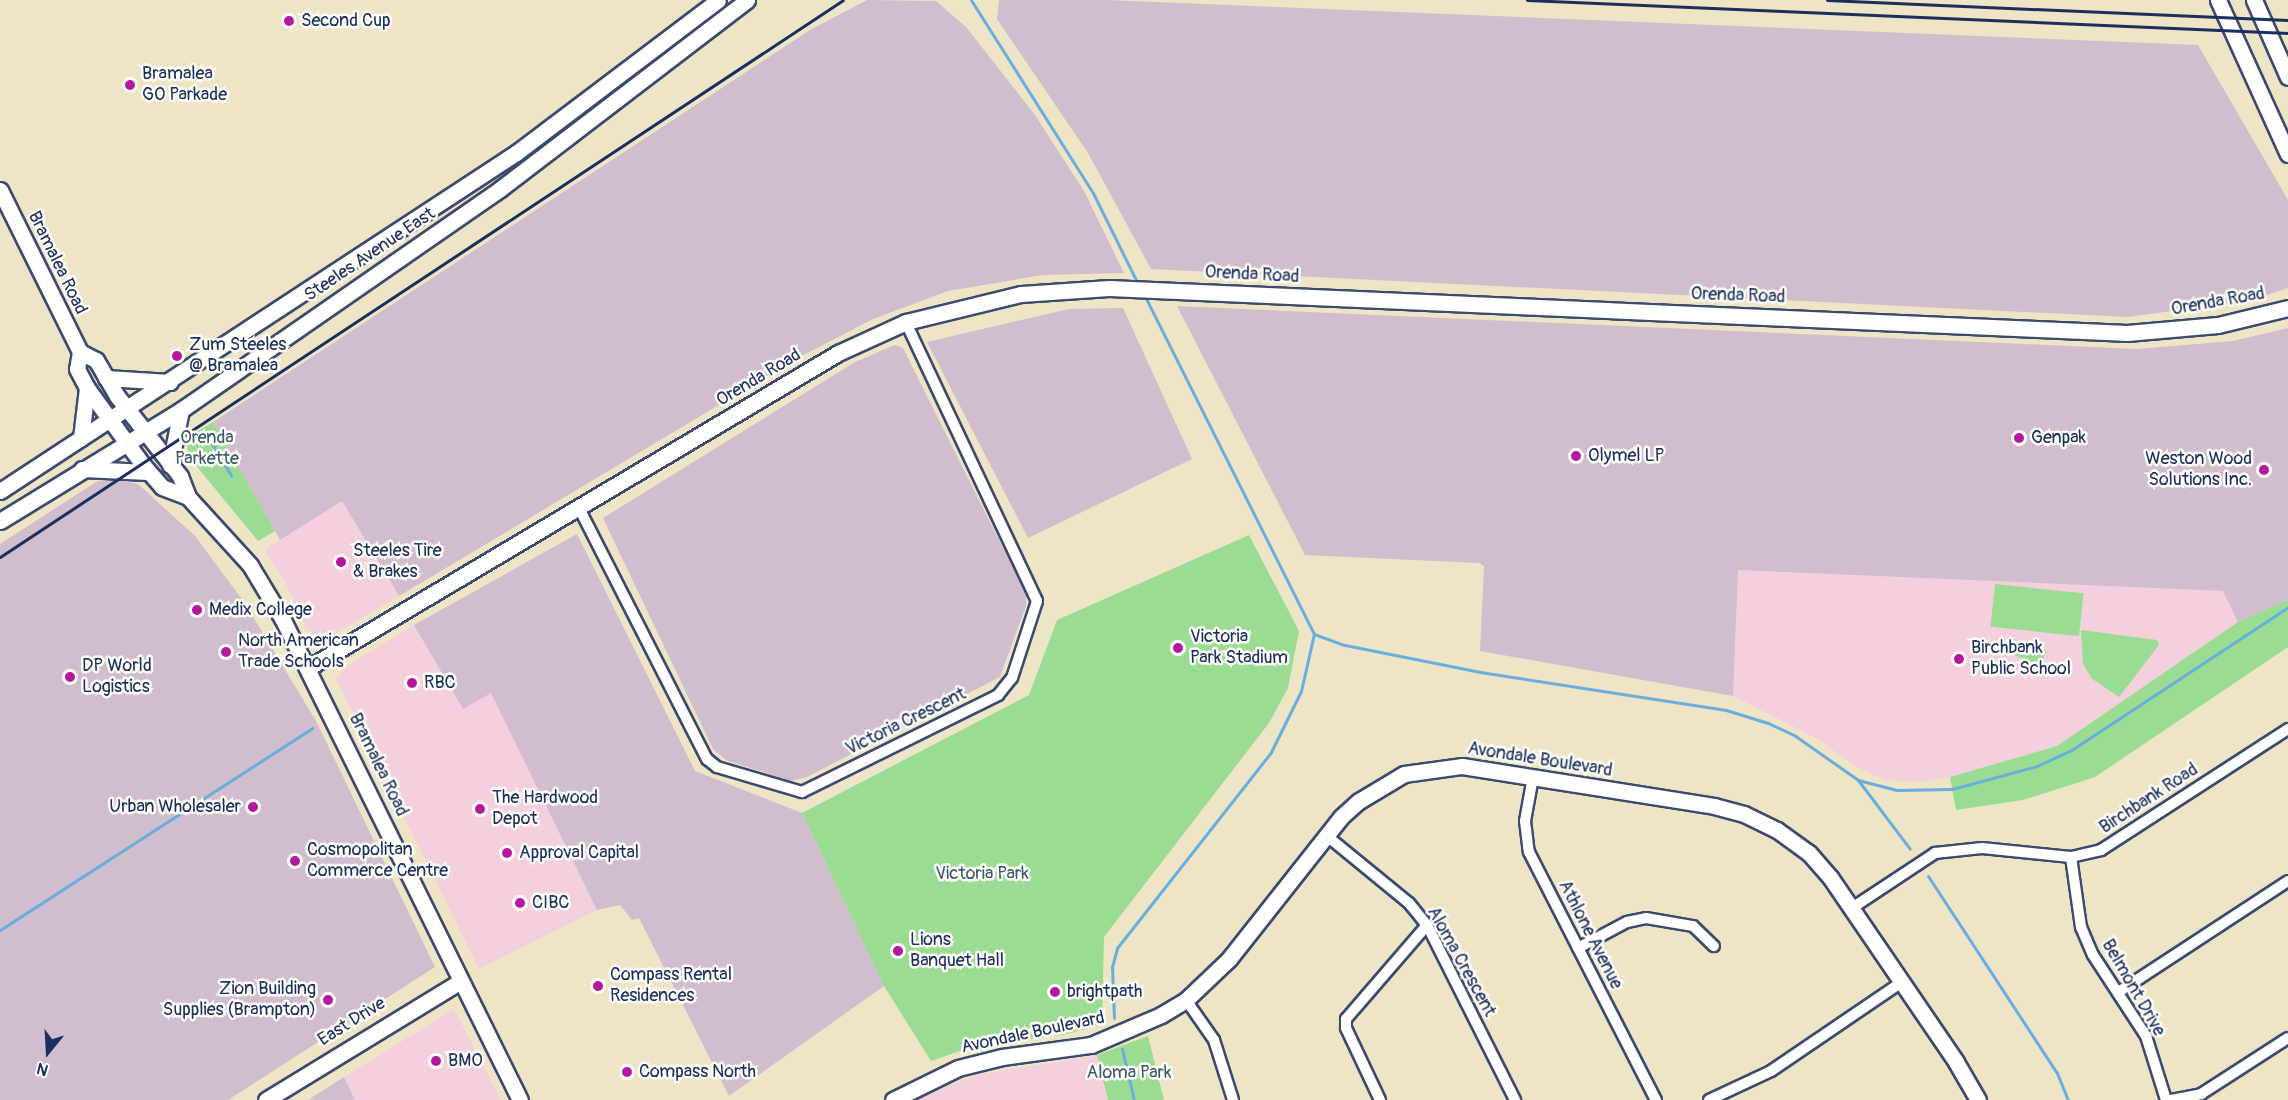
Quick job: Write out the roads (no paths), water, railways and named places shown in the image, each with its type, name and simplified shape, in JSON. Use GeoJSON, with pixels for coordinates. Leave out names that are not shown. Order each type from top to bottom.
{"type":"FeatureCollection","features":[{"type":"Feature","properties":{"kind":"street","name":"Steeles Avenue East"},"geometry":{"type":"LineString","coordinates":[[0,491],[170,382],[516,153],[718,0]]}},
{"type":"Feature","properties":{"kind":"street","name":"Steeles Avenue East"},"geometry":{"type":"LineString","coordinates":[[0,521],[181,410],[528,169],[747,0]]}},
{"type":"Feature","properties":{"kind":"street"},"geometry":{"type":"LineString","coordinates":[[2218,0],[2288,154]]}},
{"type":"Feature","properties":{"kind":"street"},"geometry":{"type":"LineString","coordinates":[[2254,0],[2288,76]]}},
{"type":"Feature","properties":{"kind":"street"},"geometry":{"type":"LineString","coordinates":[[516,153],[528,169]]}},
{"type":"Feature","properties":{"kind":"street","name":"Bramalea Road"},"geometry":{"type":"LineString","coordinates":[[0,190],[80,352],[77,369],[87,388],[162,488],[188,497]]}},
{"type":"Feature","properties":{"kind":"street","name":"Orenda Road"},"geometry":{"type":"LineString","coordinates":[[308,668],[580,510],[838,353],[906,322],[1021,294],[1126,289],[1157,290],[2127,333],[2218,325],[2288,308]]}},
{"type":"Feature","properties":{"kind":"street","name":"Victoria Crescent"},"geometry":{"type":"LineString","coordinates":[[580,510],[707,759],[717,767],[802,792],[998,695],[1012,678],[1037,601],[906,322]]}},
{"type":"Feature","properties":{"kind":"street","name":"Bramalea Road"},"geometry":{"type":"LineString","coordinates":[[80,352],[96,360],[127,410],[170,465],[188,497],[250,565],[308,668],[520,1100]]}},
{"type":"Feature","properties":{"kind":"street"},"geometry":{"type":"LineString","coordinates":[[106,378],[170,382]]}},
{"type":"Feature","properties":{"kind":"street"},"geometry":{"type":"LineString","coordinates":[[81,438],[87,388]]}},
{"type":"Feature","properties":{"kind":"street"},"geometry":{"type":"LineString","coordinates":[[170,465],[181,410]]}},
{"type":"Feature","properties":{"kind":"street"},"geometry":{"type":"LineString","coordinates":[[82,469],[148,472]]}},
{"type":"Feature","properties":{"kind":"street","name":"Birchbank Road"},"geometry":{"type":"LineString","coordinates":[[1852,908],[1935,853],[1982,848],[2071,857],[2101,850],[2120,840],[2288,729]]}},
{"type":"Feature","properties":{"kind":"street","name":"Avondale Boulevard"},"geometry":{"type":"LineString","coordinates":[[893,1100],[958,1068],[1002,1057],[1091,1045],[1136,1028],[1186,1000],[1240,946],[1327,836],[1359,801],[1404,774],[1462,766],[1744,814],[1777,830],[1809,853],[1852,908],[1978,1100]]}},
{"type":"Feature","properties":{"kind":"street","name":"Athlone Avenue"},"geometry":{"type":"LineString","coordinates":[[1533,777],[1524,835],[1578,948],[1656,1100]]}},
{"type":"Feature","properties":{"kind":"street","name":"Aloma Crescent"},"geometry":{"type":"LineString","coordinates":[[1327,836],[1409,903],[1427,925],[1515,1100]]}},
{"type":"Feature","properties":{"kind":"street","name":"Belmont Drive"},"geometry":{"type":"LineString","coordinates":[[2071,857],[2081,927],[2092,955],[2120,991],[2146,1036],[2168,1100]]}},
{"type":"Feature","properties":{"kind":"street"},"geometry":{"type":"LineString","coordinates":[[2120,991],[2288,881]]}},
{"type":"Feature","properties":{"kind":"street"},"geometry":{"type":"LineString","coordinates":[[1578,948],[1627,922],[1646,918],[1693,926],[1714,946]]}},
{"type":"Feature","properties":{"kind":"street"},"geometry":{"type":"LineString","coordinates":[[1380,1100],[1346,1028],[1346,1019],[1427,925]]}},
{"type":"Feature","properties":{"kind":"street","name":"East Drive"},"geometry":{"type":"LineString","coordinates":[[266,1100],[365,1036],[461,981]]}},
{"type":"Feature","properties":{"kind":"street"},"geometry":{"type":"LineString","coordinates":[[1709,1100],[1771,1071],[1902,982]]}},
{"type":"Feature","properties":{"kind":"street"},"geometry":{"type":"LineString","coordinates":[[1186,1000],[1214,1040],[1233,1100]]}},
{"type":"Feature","properties":{"kind":"street"},"geometry":{"type":"LineString","coordinates":[[2168,1100],[2201,1094],[2288,1038]]}},
{"type":"Feature","properties":{"kind":"waterway"},"geometry":{"type":"LineString","coordinates":[[971,0],[1093,193],[1138,284]]}},
{"type":"Feature","properties":{"kind":"waterway"},"geometry":{"type":"LineString","coordinates":[[1114,1018],[1112,967],[1117,948],[1271,752],[1301,691],[1314,634],[1144,295]]}},
{"type":"Feature","properties":{"kind":"waterway"},"geometry":{"type":"LineString","coordinates":[[211,442],[231,475]]}},
{"type":"Feature","properties":{"kind":"waterway"},"geometry":{"type":"LineString","coordinates":[[1858,780],[1897,790],[1952,789],[2037,766],[2073,749],[2288,607]]}},
{"type":"Feature","properties":{"kind":"waterway"},"geometry":{"type":"LineString","coordinates":[[1314,634],[1345,645],[1480,672],[1726,710],[1768,723],[1794,735],[1858,780],[1910,849]]}},
{"type":"Feature","properties":{"kind":"waterway"},"geometry":{"type":"LineString","coordinates":[[0,930],[312,728]]}},
{"type":"Feature","properties":{"kind":"waterway"},"geometry":{"type":"LineString","coordinates":[[1928,876],[2057,1073],[2068,1100]]}},
{"type":"Feature","properties":{"kind":"waterway"},"geometry":{"type":"LineString","coordinates":[[1122,1049],[1134,1100]]}},
{"type":"Feature","properties":{"kind":"railway"},"geometry":{"type":"LineString","coordinates":[[0,557],[843,0]]}},
{"type":"Feature","properties":{"kind":"railway"},"geometry":{"type":"LineString","coordinates":[[1527,0],[2288,33]]}},
{"type":"Feature","properties":{"kind":"railway"},"geometry":{"type":"LineString","coordinates":[[1827,0],[2288,20]]}},
{"type":"Feature","properties":{"kind":"place","name":"Second Cup"},"geometry":{"type":"Point","coordinates":[289,21]}},
{"type":"Feature","properties":{"kind":"place","name":"Bramalea GO Parkade"},"geometry":{"type":"Point","coordinates":[130,85]}},
{"type":"Feature","properties":{"kind":"place","name":"Zum Steeles @ Bramalea"},"geometry":{"type":"Point","coordinates":[177,356]}},
{"type":"Feature","properties":{"kind":"place","name":"Genpak"},"geometry":{"type":"Point","coordinates":[2019,438]}},
{"type":"Feature","properties":{"kind":"place","name":"Olymel LP"},"geometry":{"type":"Point","coordinates":[1576,456]}},
{"type":"Feature","properties":{"kind":"place","name":"Weston Wood Solutions Inc."},"geometry":{"type":"Point","coordinates":[2264,470]}},
{"type":"Feature","properties":{"kind":"place","name":"Steeles Tire & Brakes"},"geometry":{"type":"Point","coordinates":[341,562]}},
{"type":"Feature","properties":{"kind":"place","name":"Medix College"},"geometry":{"type":"Point","coordinates":[197,610]}},
{"type":"Feature","properties":{"kind":"place","name":"Victoria Park Stadium"},"geometry":{"type":"Point","coordinates":[1178,648]}},
{"type":"Feature","properties":{"kind":"place","name":"North American Trade Schools"},"geometry":{"type":"Point","coordinates":[226,652]}},
{"type":"Feature","properties":{"kind":"place","name":"Birchbank Public School"},"geometry":{"type":"Point","coordinates":[1959,659]}},
{"type":"Feature","properties":{"kind":"place","name":"DP World Logistics"},"geometry":{"type":"Point","coordinates":[70,677]}},
{"type":"Feature","properties":{"kind":"place","name":"RBC"},"geometry":{"type":"Point","coordinates":[412,683]}},
{"type":"Feature","properties":{"kind":"place","name":"Urban Wholesaler"},"geometry":{"type":"Point","coordinates":[253,807]}},
{"type":"Feature","properties":{"kind":"place","name":"The Hardwood Depot"},"geometry":{"type":"Point","coordinates":[480,809]}},
{"type":"Feature","properties":{"kind":"place","name":"Approval Capital"},"geometry":{"type":"Point","coordinates":[507,853]}},
{"type":"Feature","properties":{"kind":"place","name":"Cosmopolitan Commerce Centre"},"geometry":{"type":"Point","coordinates":[295,861]}},
{"type":"Feature","properties":{"kind":"place","name":"CIBC"},"geometry":{"type":"Point","coordinates":[520,903]}},
{"type":"Feature","properties":{"kind":"place","name":"Lions Banquet Hall"},"geometry":{"type":"Point","coordinates":[898,951]}},
{"type":"Feature","properties":{"kind":"place","name":"Compass Rental Residences"},"geometry":{"type":"Point","coordinates":[598,986]}},
{"type":"Feature","properties":{"kind":"place","name":"brightpath"},"geometry":{"type":"Point","coordinates":[1055,992]}},
{"type":"Feature","properties":{"kind":"place","name":"Zion Building Supplies (Brampton)"},"geometry":{"type":"Point","coordinates":[328,1000]}},
{"type":"Feature","properties":{"kind":"place","name":"BMO"},"geometry":{"type":"Point","coordinates":[436,1061]}},
{"type":"Feature","properties":{"kind":"place","name":"Compass North"},"geometry":{"type":"Point","coordinates":[627,1072]}},
{"type":"Feature","properties":{"kind":"park label","name":"Orenda Parkette"},"geometry":{"type":"Point","coordinates":[207,449]}},
{"type":"Feature","properties":{"kind":"park label","name":"Victoria Park"},"geometry":{"type":"Point","coordinates":[982,874]}},
{"type":"Feature","properties":{"kind":"park label","name":"Aloma Park"},"geometry":{"type":"Point","coordinates":[1129,1073]}}]}
